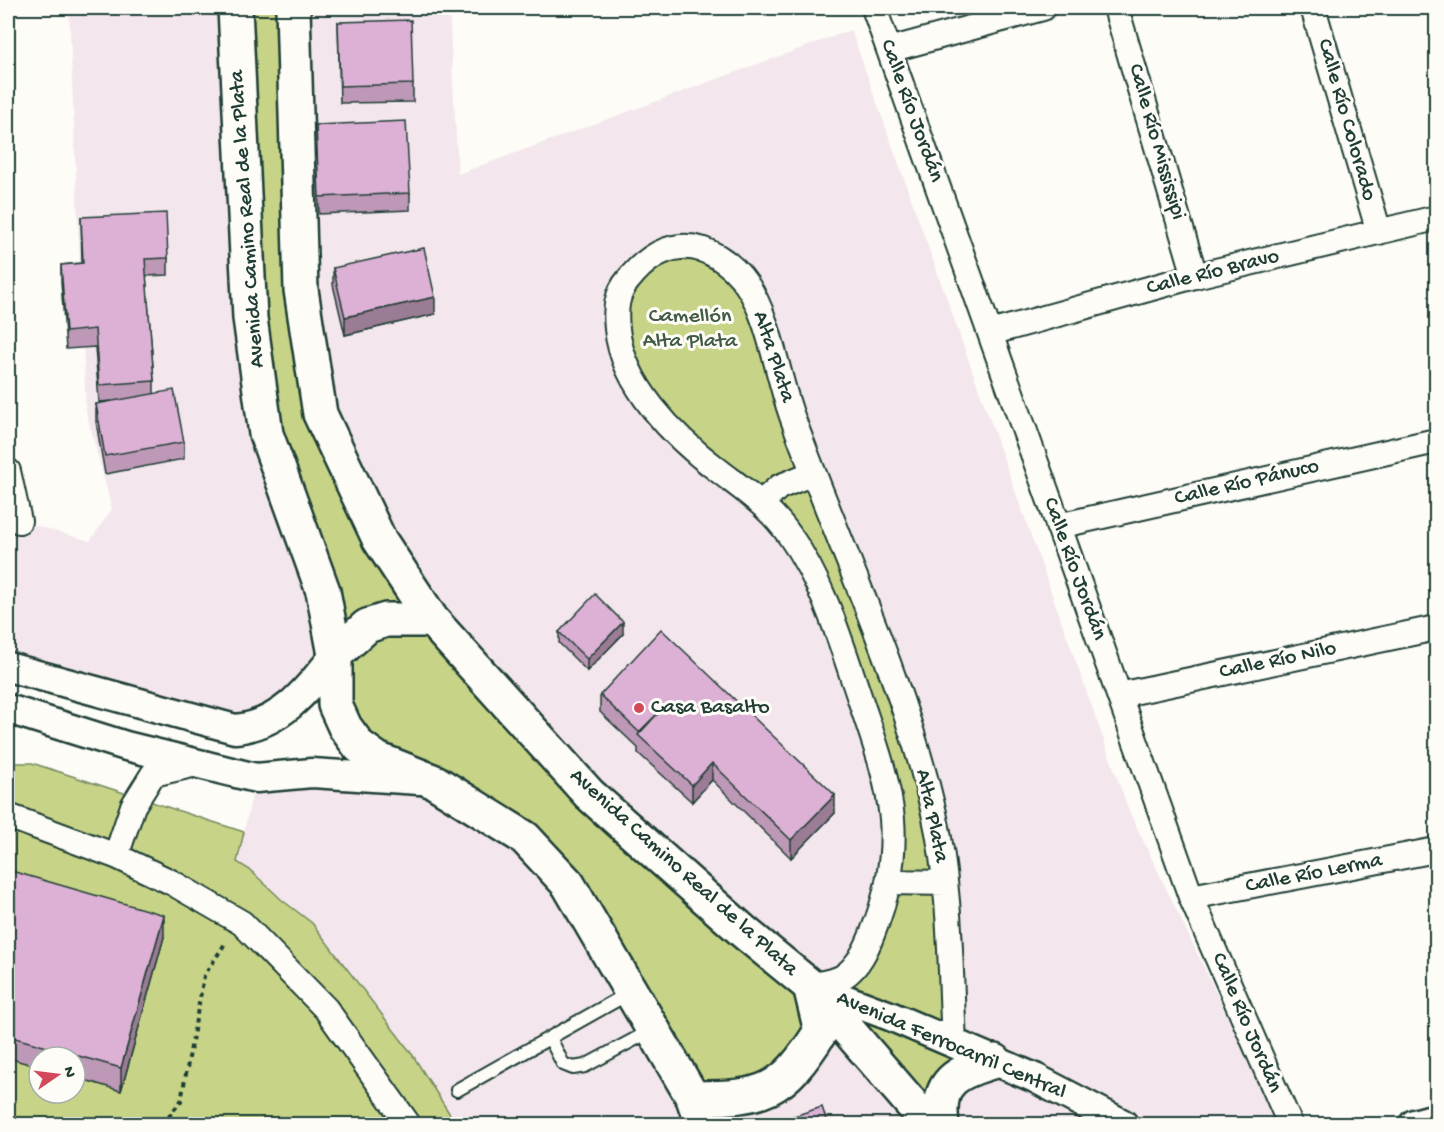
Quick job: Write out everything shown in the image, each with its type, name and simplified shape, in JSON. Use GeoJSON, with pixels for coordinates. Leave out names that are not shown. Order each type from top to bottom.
{"type":"FeatureCollection","features":[{"type":"Feature","properties":{"kind":"main road","name":"Avenida Camino Real de la Plata"},"geometry":{"type":"LineString","coordinates":[[235,8],[249,318],[266,434],[323,591],[335,656],[336,705],[345,727],[359,746],[377,759],[435,782],[525,838],[568,884],[654,1029],[697,1111]]}},
{"type":"Feature","properties":{"kind":"main road","name":"Avenida Camino Real de la Plata"},"geometry":{"type":"LineString","coordinates":[[293,8],[300,290],[320,414],[379,539],[432,620],[589,794],[744,932],[810,986],[929,1125]]}},
{"type":"Feature","properties":{"kind":"main road"},"geometry":{"type":"LineString","coordinates":[[335,656],[367,626],[386,620],[432,620]]}},
{"type":"Feature","properties":{"kind":"main road"},"geometry":{"type":"LineString","coordinates":[[697,1111],[733,1098],[762,1092],[782,1083],[798,1066],[820,1031],[810,986]]}},
{"type":"Feature","properties":{"kind":"main road"},"geometry":{"type":"LineString","coordinates":[[942,1125],[939,1103],[945,1085],[962,1073],[995,1061]]}},
{"type":"Feature","properties":{"kind":"street","name":"Calle Río Jordán"},"geometry":{"type":"LineString","coordinates":[[874,8],[1191,897],[1290,1125]]}},
{"type":"Feature","properties":{"kind":"street"},"geometry":{"type":"LineString","coordinates":[[888,50],[1043,8]]}},
{"type":"Feature","properties":{"kind":"street","name":"Calle Río Mississipi"},"geometry":{"type":"LineString","coordinates":[[1116,8],[1195,276]]}},
{"type":"Feature","properties":{"kind":"street","name":"Calle Río Colorado"},"geometry":{"type":"LineString","coordinates":[[1313,8],[1379,232]]}},
{"type":"Feature","properties":{"kind":"street","name":"Calle Río Bravo"},"geometry":{"type":"LineString","coordinates":[[990,333],[1195,276],[1437,218]]}},
{"type":"Feature","properties":{"kind":"street","name":"Alta Plata"},"geometry":{"type":"LineString","coordinates":[[810,986],[844,977],[864,955],[889,882],[892,822],[886,778],[850,669],[828,609],[809,567],[789,535],[762,502],[686,444],[658,414],[638,384],[619,345],[615,312],[620,290],[644,261],[680,247],[706,251],[729,264],[749,286],[765,326],[787,403],[907,713],[934,816],[945,883],[954,1043]]}},
{"type":"Feature","properties":{"kind":"street","name":"Calle Río Pánuco"},"geometry":{"type":"LineString","coordinates":[[1058,526],[1437,441]]}},
{"type":"Feature","properties":{"kind":"street"},"geometry":{"type":"LineString","coordinates":[[8,471],[20,521]]}},
{"type":"Feature","properties":{"kind":"street"},"geometry":{"type":"LineString","coordinates":[[762,502],[778,487],[813,472]]}},
{"type":"Feature","properties":{"kind":"street","name":"Calle Río Nilo"},"geometry":{"type":"LineString","coordinates":[[1119,695],[1437,628]]}},
{"type":"Feature","properties":{"kind":"street"},"geometry":{"type":"LineString","coordinates":[[8,667],[235,729],[255,728],[272,719],[302,695],[335,656]]}},
{"type":"Feature","properties":{"kind":"street"},"geometry":{"type":"LineString","coordinates":[[8,709],[126,746],[256,778],[312,773],[435,782]]}},
{"type":"Feature","properties":{"kind":"street"},"geometry":{"type":"LineString","coordinates":[[116,856],[133,806],[153,774],[196,764]]}},
{"type":"Feature","properties":{"kind":"street"},"geometry":{"type":"LineString","coordinates":[[8,816],[116,856],[171,882],[242,923],[326,1009],[408,1125]]}},
{"type":"Feature","properties":{"kind":"street","name":"Calle Río Lerma"},"geometry":{"type":"LineString","coordinates":[[1191,897],[1437,850]]}},
{"type":"Feature","properties":{"kind":"street","name":"Alta Plata"},"geometry":{"type":"LineString","coordinates":[[889,882],[945,883]]}},
{"type":"Feature","properties":{"kind":"street","name":"Avenida Ferrocarril Central"},"geometry":{"type":"LineString","coordinates":[[810,986],[1035,1078],[1123,1125]]}},
{"type":"Feature","properties":{"kind":"street"},"geometry":{"type":"LineString","coordinates":[[1414,1125],[1437,1118]]}},
{"type":"Feature","properties":{"kind":"lane"},"geometry":{"type":"LineString","coordinates":[[457,1090],[632,991]]}},
{"type":"Feature","properties":{"kind":"lane"},"geometry":{"type":"LineString","coordinates":[[550,1038],[563,1064],[573,1068],[585,1066],[654,1029]]}},
{"type":"Feature","properties":{"kind":"path"},"geometry":{"type":"LineString","coordinates":[[163,1125],[182,1101],[204,976],[216,954],[242,923]]}},
{"type":"Feature","properties":{"kind":"shaded area"},"geometry":{"type":"Polygon","coordinates":[[[69,8],[235,8],[335,655],[235,729],[8,667],[8,518],[90,541],[112,509],[86,411],[69,8]]]}},
{"type":"Feature","properties":{"kind":"shaded area"},"geometry":{"type":"Polygon","coordinates":[[[293,8],[449,8],[458,174],[851,30],[1129,811],[1279,1124],[456,1124],[412,1054],[312,923],[237,862],[256,778],[435,782],[432,620],[320,414],[293,8]]]}},
{"type":"Feature","properties":{"kind":"green space","name":"Camellón Alta Plata"},"geometry":{"type":"Polygon","coordinates":[[[235,8],[293,8],[320,414],[432,620],[810,986],[864,955],[893,823],[809,567],[638,384],[620,290],[680,247],[749,286],[934,816],[962,1073],[942,1124],[811,987],[798,1066],[693,1098],[568,884],[345,727],[266,434],[235,8]]]}},
{"type":"Feature","properties":{"kind":"green space"},"geometry":{"type":"Polygon","coordinates":[[[8,763],[32,763],[244,832],[237,862],[250,870],[282,900],[312,923],[412,1054],[456,1124],[8,1124],[8,763]]]}},
{"type":"Feature","properties":{"kind":"building"},"geometry":{"type":"Polygon","coordinates":[[[411,20],[413,84],[340,86],[338,22],[411,20]]]}},
{"type":"Feature","properties":{"kind":"building"},"geometry":{"type":"Polygon","coordinates":[[[406,121],[410,193],[319,197],[316,125],[406,121]]]}},
{"type":"Feature","properties":{"kind":"building"},"geometry":{"type":"Polygon","coordinates":[[[166,213],[168,258],[145,259],[154,381],[99,385],[95,329],[66,332],[61,265],[83,263],[81,217],[166,213]]]}},
{"type":"Feature","properties":{"kind":"building"},"geometry":{"type":"Polygon","coordinates":[[[424,248],[435,297],[345,317],[333,268],[424,248]]]}},
{"type":"Feature","properties":{"kind":"building"},"geometry":{"type":"Polygon","coordinates":[[[174,390],[184,442],[105,456],[96,404],[174,390]]]}},
{"type":"Feature","properties":{"kind":"building"},"geometry":{"type":"Polygon","coordinates":[[[595,594],[623,622],[587,659],[559,632],[595,594]]]}},
{"type":"Feature","properties":{"kind":"building"},"geometry":{"type":"Polygon","coordinates":[[[661,629],[835,795],[791,840],[712,763],[692,785],[638,735],[661,710],[639,732],[600,695],[661,629]]]}},
{"type":"Feature","properties":{"kind":"building"},"geometry":{"type":"Polygon","coordinates":[[[8,870],[164,915],[121,1068],[87,1058],[87,1045],[40,1045],[8,1036],[8,870]]]}},
{"type":"Feature","properties":{"kind":"building"},"geometry":{"type":"Polygon","coordinates":[[[822,1107],[828,1125],[766,1125],[822,1107]]]}},
{"type":"Feature","properties":{"kind":"place","name":"Casa Basalto"},"geometry":{"type":"Point","coordinates":[639,708]}}]}
